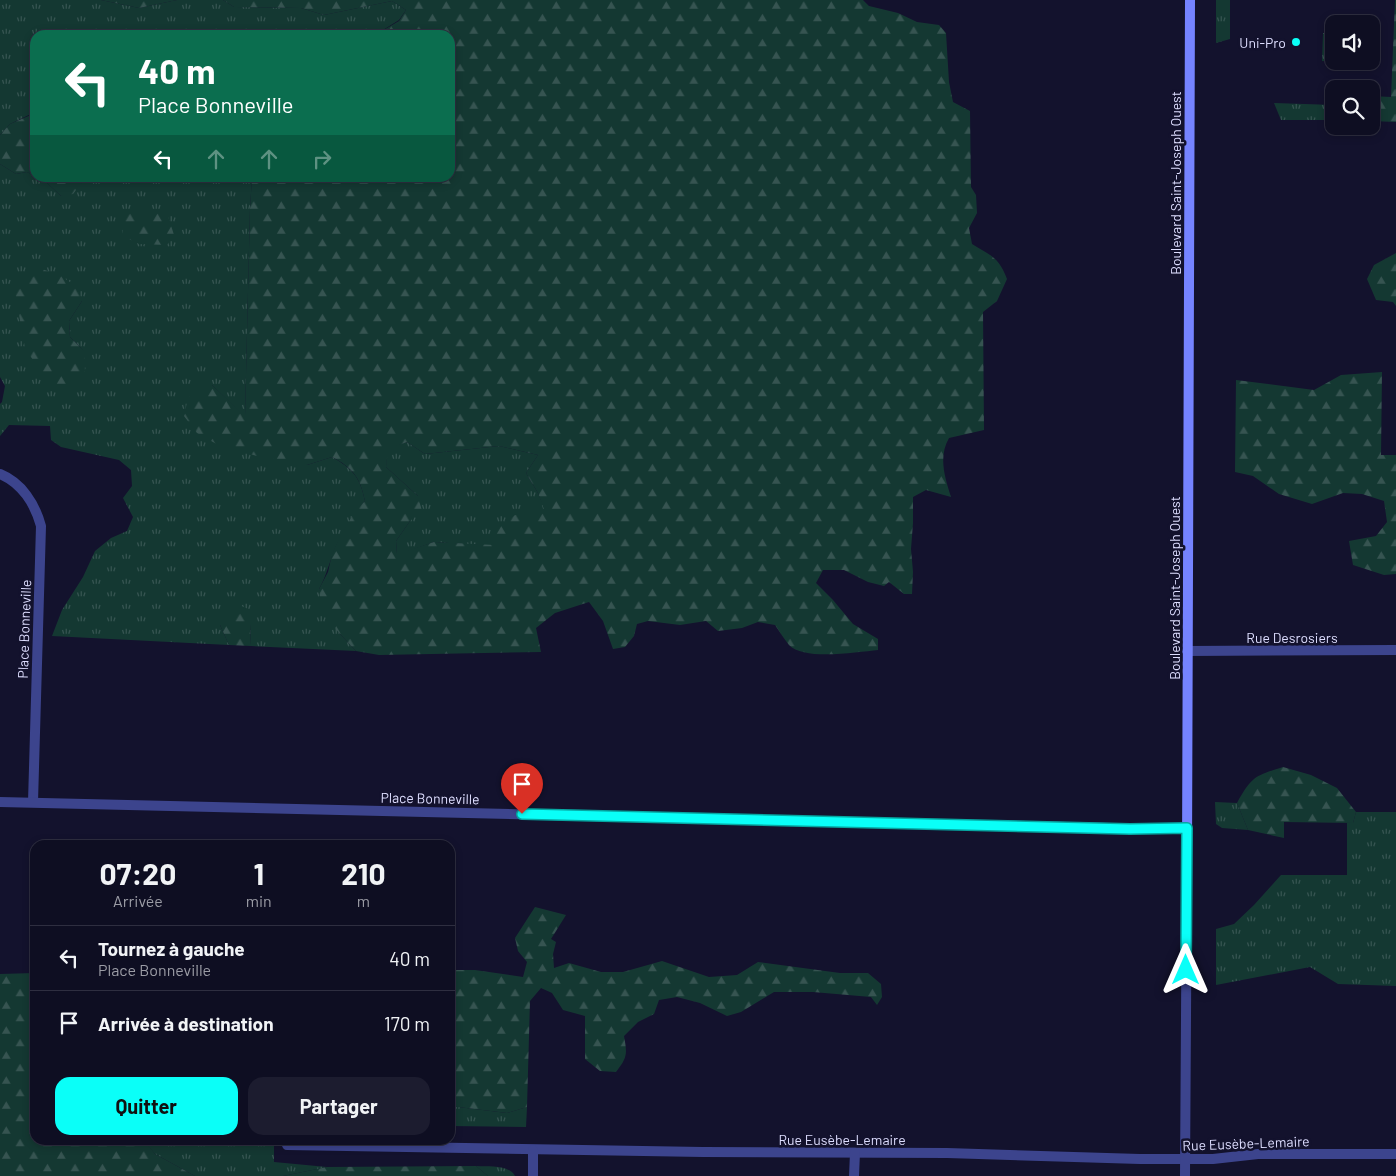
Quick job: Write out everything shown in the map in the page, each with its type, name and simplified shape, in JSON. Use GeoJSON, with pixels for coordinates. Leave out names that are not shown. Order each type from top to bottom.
{"type":"FeatureCollection","features":[{"type":"Feature","properties":{"kind":"main road","name":"Boulevard Saint-Joseph Ouest"},"geometry":{"type":"LineString","coordinates":[[1187,858],[1190,0]]}},
{"type":"Feature","properties":{"kind":"street","name":"Place Bonneville"},"geometry":{"type":"LineString","coordinates":[[0,474],[18,486],[30,498],[41,526],[33,802]]}},
{"type":"Feature","properties":{"kind":"street","name":"Rue Desrosiers"},"geometry":{"type":"LineString","coordinates":[[1188,651],[1396,650]]}},
{"type":"Feature","properties":{"kind":"street","name":"Place Bonneville"},"geometry":{"type":"LineString","coordinates":[[0,802],[1130,829],[1187,828]]}},
{"type":"Feature","properties":{"kind":"street","name":"Boulevard Saint-Joseph Ouest"},"geometry":{"type":"LineString","coordinates":[[1185,1176],[1187,858]]}},
{"type":"Feature","properties":{"kind":"street","name":"Rue Eusèbe-Lemaire"},"geometry":{"type":"LineString","coordinates":[[288,1145],[533,1150],[947,1153],[1140,1159],[1213,1158],[1258,1154],[1396,1154]]}},
{"type":"Feature","properties":{"kind":"street"},"geometry":{"type":"LineString","coordinates":[[533,1150],[533,1176]]}},
{"type":"Feature","properties":{"kind":"street"},"geometry":{"type":"LineString","coordinates":[[854,1176],[855,1153]]}},
{"type":"Feature","properties":{"kind":"green space"},"geometry":{"type":"Polygon","coordinates":[[[0,0],[101,0],[139,8],[177,0],[223,0],[234,7],[301,8],[324,15],[392,1],[406,10],[399,20],[383,30],[30,30],[30,114],[10,124],[0,135],[0,0]]]}},
{"type":"Feature","properties":{"kind":"green space"},"geometry":{"type":"Polygon","coordinates":[[[101,0],[177,0],[139,8],[101,0]]]}},
{"type":"Feature","properties":{"kind":"green space"},"geometry":{"type":"Polygon","coordinates":[[[223,0],[863,0],[869,6],[898,13],[917,22],[939,25],[946,33],[949,82],[953,102],[970,111],[971,187],[976,195],[977,213],[969,228],[972,244],[997,261],[1007,279],[997,301],[983,312],[984,430],[949,438],[943,460],[951,497],[926,490],[913,497],[912,594],[904,594],[889,582],[884,586],[868,582],[844,570],[823,570],[816,583],[853,624],[878,639],[878,650],[845,654],[806,653],[796,650],[789,645],[775,625],[758,622],[742,628],[718,631],[706,621],[680,625],[648,621],[637,624],[634,636],[625,647],[613,649],[603,621],[589,602],[555,613],[536,628],[541,652],[379,655],[356,651],[340,634],[322,612],[319,589],[328,572],[332,554],[340,536],[356,510],[365,501],[358,479],[350,469],[332,457],[307,465],[257,456],[220,446],[197,433],[184,416],[188,398],[201,385],[212,385],[245,416],[252,182],[455,182],[455,30],[384,30],[399,21],[406,10],[392,1],[324,15],[301,8],[234,7],[223,0]],[[407,442],[388,449],[386,467],[418,496],[422,511],[410,521],[396,541],[397,554],[434,542],[494,545],[495,530],[515,515],[545,512],[538,493],[526,473],[538,455],[499,446],[425,454],[407,442]]]}},
{"type":"Feature","properties":{"kind":"green space"},"geometry":{"type":"Polygon","coordinates":[[[1216,0],[1230,0],[1230,39],[1216,43],[1216,0]]]}},
{"type":"Feature","properties":{"kind":"green space"},"geometry":{"type":"Polygon","coordinates":[[[1396,0],[1396,122],[1380,121],[1380,96],[1391,97],[1396,0]]]}},
{"type":"Feature","properties":{"kind":"green space"},"geometry":{"type":"Polygon","coordinates":[[[1323,33],[1325,33],[1325,61],[1322,61],[1323,33]]]}},
{"type":"Feature","properties":{"kind":"green space"},"geometry":{"type":"Polygon","coordinates":[[[30,96],[30,111],[21,102],[30,96]]]}},
{"type":"Feature","properties":{"kind":"green space"},"geometry":{"type":"Polygon","coordinates":[[[1274,103],[1325,105],[1325,120],[1281,120],[1274,103]]]}},
{"type":"Feature","properties":{"kind":"green space"},"geometry":{"type":"Polygon","coordinates":[[[30,115],[30,174],[27,172],[16,174],[0,164],[0,135],[10,124],[30,115]]]}},
{"type":"Feature","properties":{"kind":"green space"},"geometry":{"type":"Polygon","coordinates":[[[0,164],[16,174],[27,172],[30,174],[30,182],[46,182],[61,196],[83,182],[252,182],[245,417],[212,385],[201,385],[307,465],[332,457],[350,470],[358,480],[365,501],[351,519],[338,542],[319,589],[340,634],[356,651],[251,646],[250,624],[220,625],[229,645],[52,636],[62,610],[83,577],[95,551],[111,538],[127,531],[133,517],[123,498],[132,486],[131,470],[119,460],[61,447],[51,440],[50,426],[9,425],[0,436],[0,404],[5,386],[0,377],[0,164]],[[15,292],[84,351],[70,337],[69,321],[82,301],[15,292]]]}},
{"type":"Feature","properties":{"kind":"green space"},"geometry":{"type":"Polygon","coordinates":[[[46,182],[82,182],[73,194],[61,196],[46,182]]]}},
{"type":"Feature","properties":{"kind":"green space"},"geometry":{"type":"Polygon","coordinates":[[[133,209],[158,212],[168,216],[174,235],[167,245],[139,244],[123,236],[121,217],[133,209]]]}},
{"type":"Feature","properties":{"kind":"green space"},"geometry":{"type":"Polygon","coordinates":[[[1396,253],[1396,306],[1393,302],[1376,300],[1367,279],[1374,265],[1396,253]]]}},
{"type":"Feature","properties":{"kind":"green space"},"geometry":{"type":"Polygon","coordinates":[[[42,269],[61,276],[76,286],[82,301],[69,321],[70,337],[84,351],[85,371],[69,387],[53,386],[25,348],[15,292],[42,269]]]}},
{"type":"Feature","properties":{"kind":"green space"},"geometry":{"type":"Polygon","coordinates":[[[1382,372],[1381,455],[1396,455],[1396,574],[1384,575],[1353,565],[1349,541],[1376,536],[1387,522],[1384,501],[1362,494],[1343,493],[1312,504],[1279,494],[1253,476],[1235,472],[1236,380],[1314,390],[1341,375],[1382,372]]]}},
{"type":"Feature","properties":{"kind":"green space"},"geometry":{"type":"Polygon","coordinates":[[[407,442],[425,454],[499,446],[538,455],[526,473],[538,493],[546,512],[494,546],[434,542],[397,555],[396,541],[410,521],[418,496],[386,467],[387,448],[407,442]]]}},
{"type":"Feature","properties":{"kind":"green space"},"geometry":{"type":"Polygon","coordinates":[[[239,605],[255,612],[250,624],[251,646],[229,645],[220,625],[226,612],[239,605]]]}},
{"type":"Feature","properties":{"kind":"green space"},"geometry":{"type":"Polygon","coordinates":[[[1283,767],[1311,775],[1337,788],[1356,812],[1353,823],[1284,822],[1284,838],[1248,830],[1237,803],[1255,778],[1283,767]]]}},
{"type":"Feature","properties":{"kind":"green space"},"geometry":{"type":"Polygon","coordinates":[[[1215,802],[1237,803],[1248,830],[1222,828],[1216,824],[1215,802]]]}},
{"type":"Feature","properties":{"kind":"green space"},"geometry":{"type":"Polygon","coordinates":[[[1356,812],[1396,812],[1396,986],[1338,984],[1310,967],[1216,985],[1216,929],[1234,924],[1281,875],[1347,875],[1347,823],[1353,823],[1356,812]]]}},
{"type":"Feature","properties":{"kind":"green space"},"geometry":{"type":"Polygon","coordinates":[[[535,907],[566,915],[551,939],[556,942],[553,954],[554,968],[569,963],[601,972],[623,972],[662,961],[709,977],[737,975],[758,962],[840,973],[868,973],[881,984],[882,997],[877,1005],[871,997],[813,992],[774,992],[741,1012],[727,1016],[700,1003],[677,997],[659,1000],[654,1014],[638,1022],[624,1036],[626,1055],[616,1072],[600,1071],[585,1059],[585,1016],[563,1010],[552,993],[541,988],[530,1001],[527,1107],[507,1113],[455,1107],[455,970],[475,970],[523,977],[527,962],[518,951],[515,938],[535,907]]]}},
{"type":"Feature","properties":{"kind":"green space"},"geometry":{"type":"Polygon","coordinates":[[[30,973],[30,1145],[148,1145],[155,1154],[195,1176],[0,1176],[0,974],[30,973]]]}},
{"type":"Feature","properties":{"kind":"green space"},"geometry":{"type":"Polygon","coordinates":[[[455,1107],[507,1113],[527,1107],[526,1127],[455,1126],[455,1107]]]}},
{"type":"Feature","properties":{"kind":"green space"},"geometry":{"type":"Polygon","coordinates":[[[147,1145],[274,1145],[274,1162],[327,1167],[283,1176],[195,1176],[155,1154],[147,1145]]]}},
{"type":"Feature","properties":{"kind":"green space"},"geometry":{"type":"Polygon","coordinates":[[[476,1166],[503,1168],[512,1172],[515,1176],[488,1176],[476,1166]]]}},
{"type":"Feature","properties":{"kind":"green space"},"geometry":{"type":"Polygon","coordinates":[[[476,1166],[488,1176],[283,1176],[327,1167],[476,1166]]]}},
{"type":"Feature","properties":{"kind":"place","name":"Uni-Pro"},"geometry":{"type":"Point","coordinates":[1296,42]}},
{"type":"Feature","properties":{"kind":"route"},"geometry":{"type":"LineString","coordinates":[[522,814],[1130,829],[1187,828],[1186,970]]}}]}
